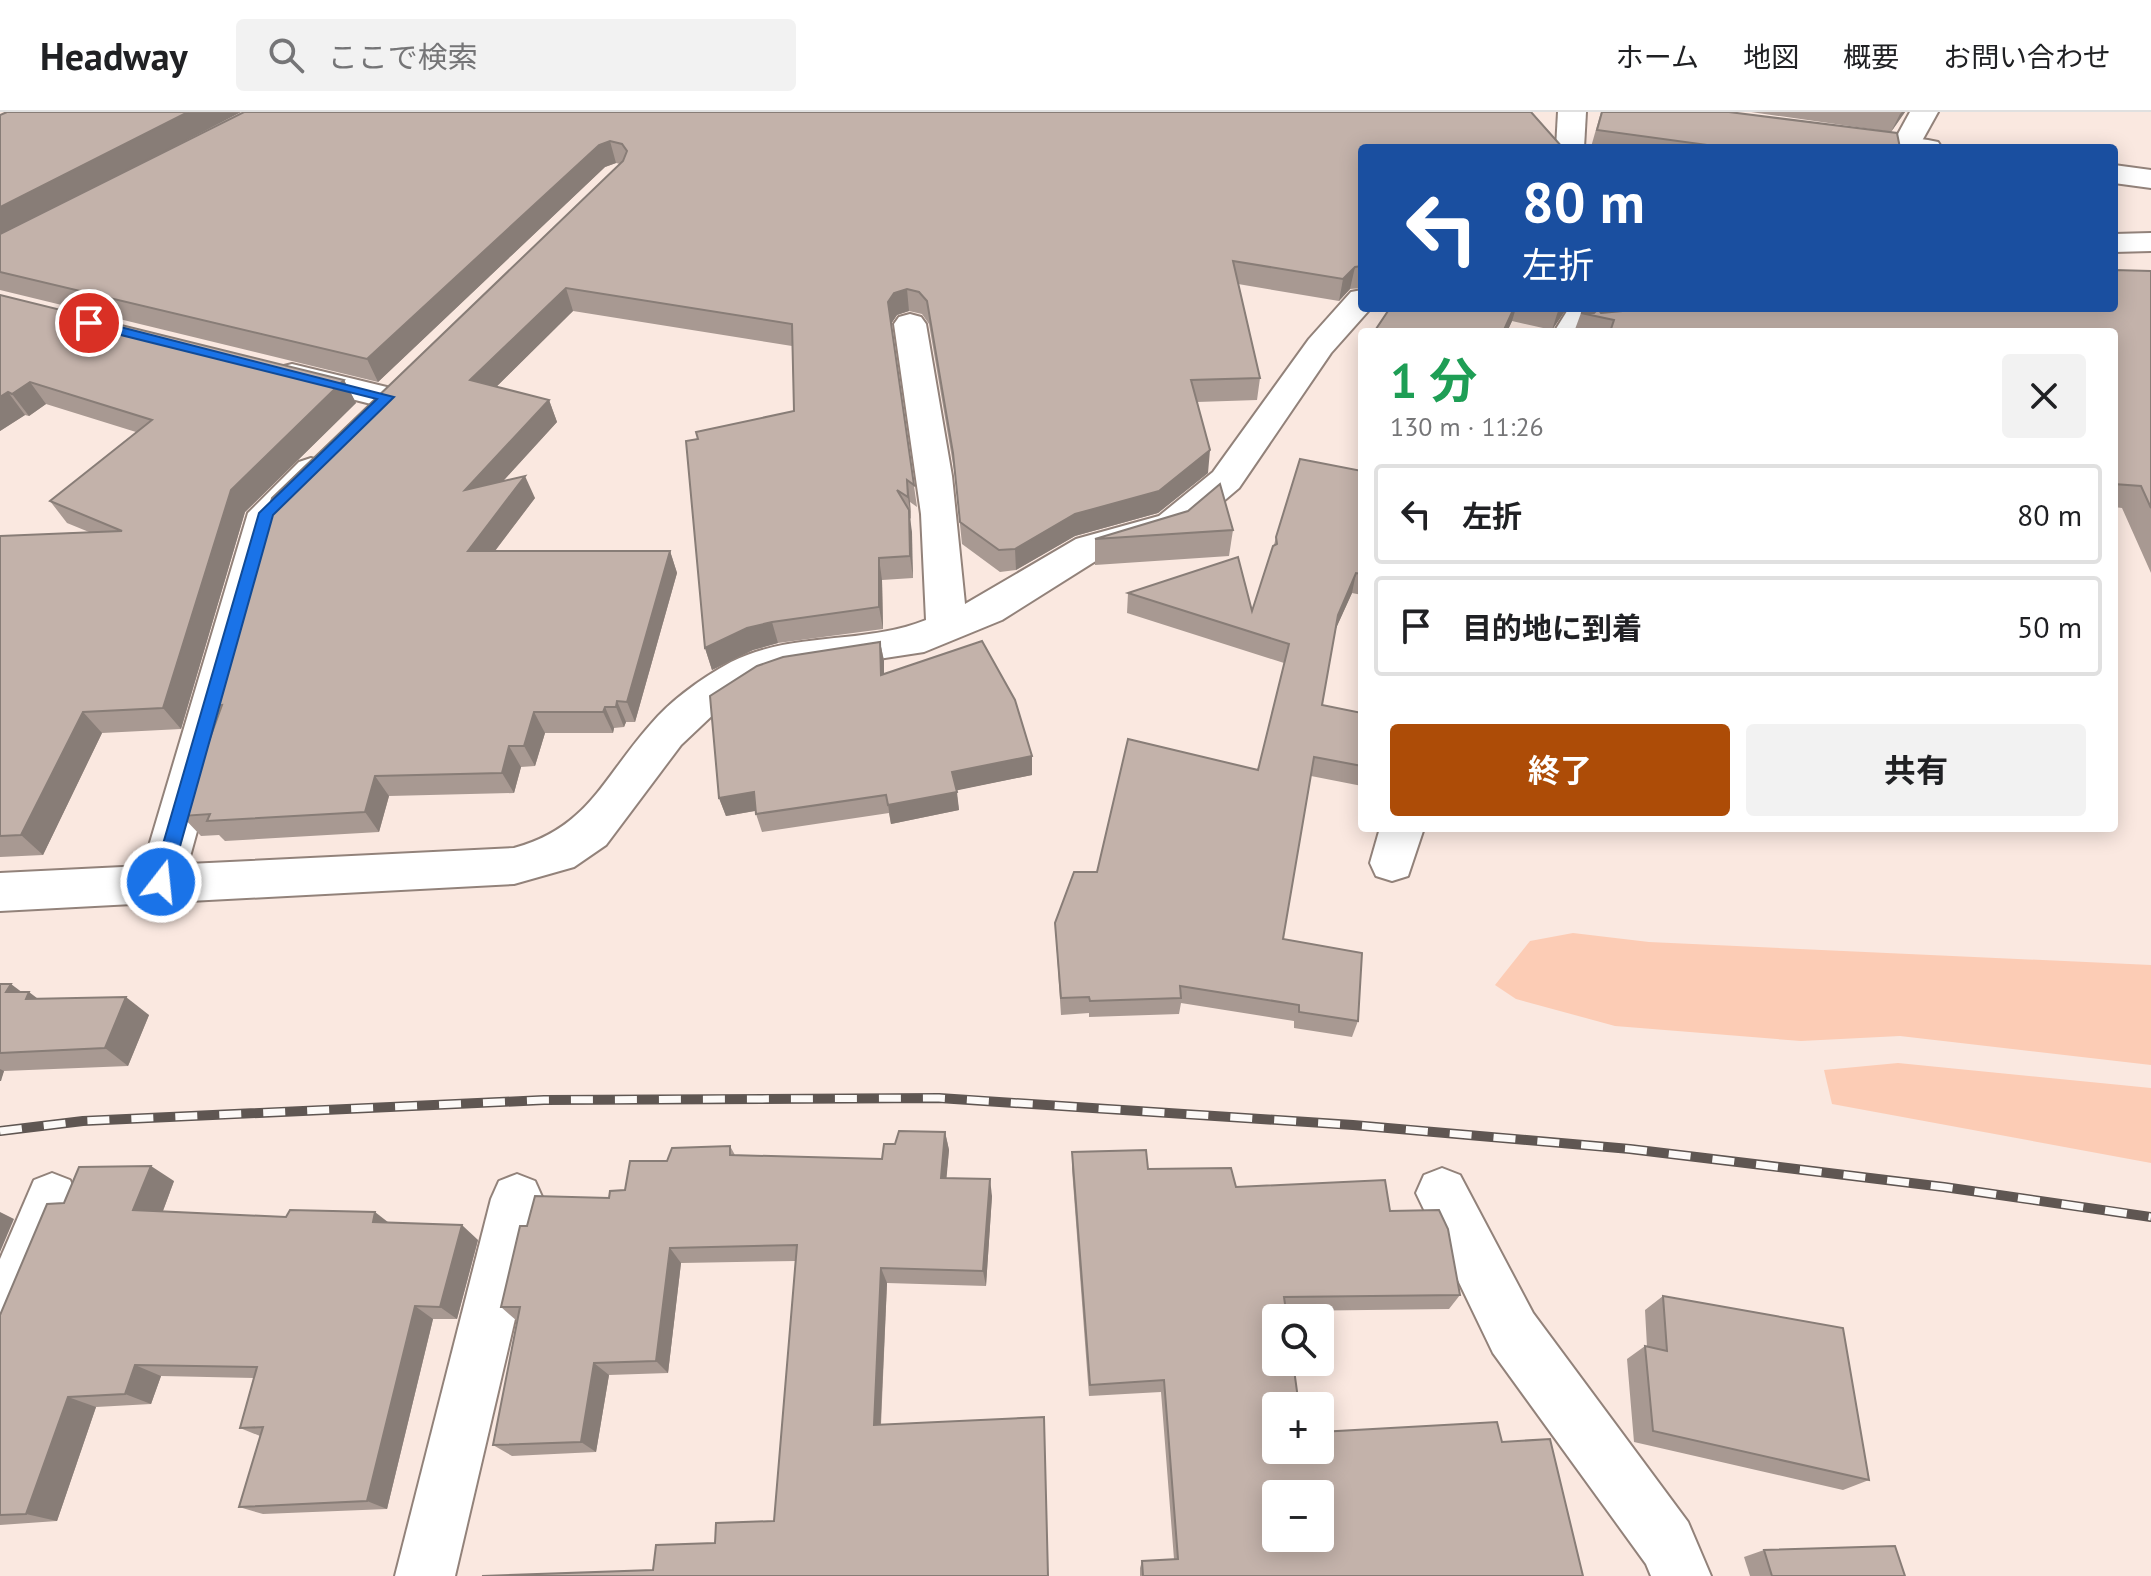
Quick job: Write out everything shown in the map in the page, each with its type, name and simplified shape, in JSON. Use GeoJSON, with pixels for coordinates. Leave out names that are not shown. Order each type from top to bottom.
{"type":"FeatureCollection","features":[{"type":"Feature","properties":{"kind":"street"},"geometry":{"type":"LineString","coordinates":[[1570,144],[1572,112]]}},
{"type":"Feature","properties":{"kind":"street"},"geometry":{"type":"LineString","coordinates":[[1917,144],[1924,112]]}},
{"type":"Feature","properties":{"kind":"street"},"geometry":{"type":"LineString","coordinates":[[1812,132],[1902,144]]}},
{"type":"Feature","properties":{"kind":"street"},"geometry":{"type":"LineString","coordinates":[[2118,175],[2151,179]]}},
{"type":"Feature","properties":{"kind":"street"},"geometry":{"type":"LineString","coordinates":[[2118,243],[2151,242]]}},
{"type":"Feature","properties":{"kind":"street"},"geometry":{"type":"LineString","coordinates":[[0,892],[514,866],[558,854],[591,832],[666,734],[704,699],[747,672],[783,659],[910,642],[988,610],[1089,548],[1172,525],[1201,504],[1226,480],[1320,346],[1358,303]]}},
{"type":"Feature","properties":{"kind":"street"},"geometry":{"type":"LineString","coordinates":[[910,324],[929,444],[946,594],[946,629]]}},
{"type":"Feature","properties":{"kind":"street"},"geometry":{"type":"LineString","coordinates":[[161,882],[266,513],[398,386],[263,366]]}},
{"type":"Feature","properties":{"kind":"street"},"geometry":{"type":"LineString","coordinates":[[1442,1193],[1513,1333],[1667,1543],[1681,1576]]}},
{"type":"Feature","properties":{"kind":"street"},"geometry":{"type":"LineString","coordinates":[[0,1324],[52,1198]]}},
{"type":"Feature","properties":{"kind":"street"},"geometry":{"type":"LineString","coordinates":[[425,1576],[517,1199]]}},
{"type":"Feature","properties":{"kind":"shaded area"},"geometry":{"type":"Polygon","coordinates":[[[1573,933],[1649,942],[2151,965],[2151,1065],[1900,1036],[1801,1041],[1615,1026],[1516,999],[1495,985],[1530,941],[1573,933]]]}},
{"type":"Feature","properties":{"kind":"shaded area"},"geometry":{"type":"Polygon","coordinates":[[[1898,1063],[2151,1088],[2151,1163],[1832,1104],[1824,1070],[1898,1063]]]}},
{"type":"Feature","properties":{"kind":"building"},"geometry":{"type":"Polygon","coordinates":[[[7,112],[188,112],[0,207],[0,115],[7,112]]]}},
{"type":"Feature","properties":{"kind":"building"},"geometry":{"type":"Polygon","coordinates":[[[244,112],[1531,112],[1559,144],[1358,144],[1358,267],[1343,279],[1233,261],[1260,378],[1191,380],[1210,450],[1159,491],[1075,514],[1015,549],[999,550],[960,522],[953,453],[927,301],[919,292],[907,289],[894,293],[888,302],[914,485],[907,480],[908,497],[897,490],[909,510],[910,556],[879,558],[879,607],[772,622],[747,628],[705,648],[686,441],[698,439],[696,432],[794,411],[792,324],[566,288],[470,380],[549,400],[465,490],[525,476],[468,551],[670,551],[627,702],[617,701],[616,707],[605,707],[603,712],[534,712],[524,746],[509,746],[502,773],[375,776],[365,812],[207,821],[210,814],[182,816],[222,705],[212,706],[272,498],[623,161],[627,151],[622,144],[610,141],[599,145],[367,359],[0,272],[0,234],[244,112]]]}},
{"type":"Feature","properties":{"kind":"building"},"geometry":{"type":"Polygon","coordinates":[[[1602,112],[1729,112],[1897,133],[1899,144],[1700,144],[1597,130],[1602,112]]]}},
{"type":"Feature","properties":{"kind":"building"},"geometry":{"type":"Polygon","coordinates":[[[2118,270],[2151,271],[2151,508],[2141,486],[2118,484],[2118,328],[1611,328],[1614,320],[1581,313],[2118,312],[2118,270]]]}},
{"type":"Feature","properties":{"kind":"building"},"geometry":{"type":"Polygon","coordinates":[[[0,295],[344,380],[231,490],[163,708],[83,712],[21,835],[0,836],[0,536],[122,531],[50,501],[152,420],[30,382],[12,394],[8,392],[0,397],[0,295]]]}},
{"type":"Feature","properties":{"kind":"building"},"geometry":{"type":"Polygon","coordinates":[[[1387,312],[1512,312],[1505,328],[1377,328],[1387,312]]]}},
{"type":"Feature","properties":{"kind":"building"},"geometry":{"type":"Polygon","coordinates":[[[1300,459],[1358,470],[1358,573],[1338,615],[1322,705],[1358,712],[1358,765],[1314,757],[1283,939],[1362,953],[1358,1021],[1299,1012],[1299,1005],[1180,986],[1181,998],[1090,1001],[1089,997],[1061,998],[1055,923],[1074,872],[1097,872],[1128,739],[1258,770],[1289,644],[1128,593],[1238,557],[1252,611],[1273,546],[1277,544],[1276,537],[1300,459]]]}},
{"type":"Feature","properties":{"kind":"building"},"geometry":{"type":"Polygon","coordinates":[[[1220,484],[1233,530],[1095,539],[1188,511],[1220,484]]]}},
{"type":"Feature","properties":{"kind":"building"},"geometry":{"type":"Polygon","coordinates":[[[982,641],[1015,700],[1032,756],[952,772],[957,792],[888,805],[886,795],[756,814],[754,792],[719,798],[710,696],[757,666],[783,657],[880,642],[881,675],[982,641]]]}},
{"type":"Feature","properties":{"kind":"building"},"geometry":{"type":"Polygon","coordinates":[[[0,984],[11,984],[6,992],[29,992],[26,999],[126,997],[105,1048],[0,1053],[0,984]]]}},
{"type":"Feature","properties":{"kind":"building"},"geometry":{"type":"Polygon","coordinates":[[[899,1131],[945,1132],[941,1178],[990,1179],[983,1271],[881,1268],[874,1425],[1044,1417],[1048,1576],[482,1576],[653,1570],[656,1545],[715,1543],[716,1523],[774,1521],[797,1245],[670,1248],[656,1361],[594,1363],[581,1442],[493,1445],[520,1307],[501,1307],[520,1226],[527,1226],[535,1196],[609,1198],[610,1191],[625,1190],[630,1161],[667,1161],[672,1148],[730,1146],[730,1155],[882,1159],[884,1144],[895,1144],[899,1131]]]}},
{"type":"Feature","properties":{"kind":"building"},"geometry":{"type":"Polygon","coordinates":[[[1146,1150],[1148,1169],[1231,1168],[1236,1187],[1385,1180],[1390,1211],[1439,1210],[1448,1229],[1460,1295],[1284,1297],[1285,1304],[1262,1304],[1262,1376],[1295,1376],[1297,1392],[1262,1392],[1262,1464],[1334,1464],[1334,1431],[1497,1422],[1502,1442],[1550,1439],[1583,1576],[1143,1576],[1142,1561],[1178,1559],[1164,1380],[1090,1385],[1072,1152],[1146,1150]]]}},
{"type":"Feature","properties":{"kind":"building"},"geometry":{"type":"Polygon","coordinates":[[[151,1166],[133,1210],[286,1217],[290,1210],[375,1212],[373,1222],[462,1225],[440,1307],[415,1306],[367,1501],[239,1507],[263,1427],[240,1428],[257,1367],[135,1365],[125,1394],[68,1397],[26,1514],[0,1515],[0,1315],[47,1204],[64,1203],[79,1167],[151,1166]]]}},
{"type":"Feature","properties":{"kind":"building"},"geometry":{"type":"Polygon","coordinates":[[[1663,1296],[1843,1328],[1869,1480],[1653,1431],[1645,1346],[1667,1351],[1663,1296]]]}},
{"type":"Feature","properties":{"kind":"building"},"geometry":{"type":"Polygon","coordinates":[[[1895,1546],[1905,1576],[1772,1576],[1764,1550],[1895,1546]]]}},
{"type":"Feature","properties":{"kind":"railway"},"geometry":{"type":"LineString","coordinates":[[0,1131],[83,1121],[544,1100],[939,1098],[1353,1125],[1630,1149],[1944,1187],[2151,1217]]}},
{"type":"Feature","properties":{"kind":"route"},"geometry":{"type":"LineString","coordinates":[[89,323],[387,397],[266,513],[161,882]]}}]}
